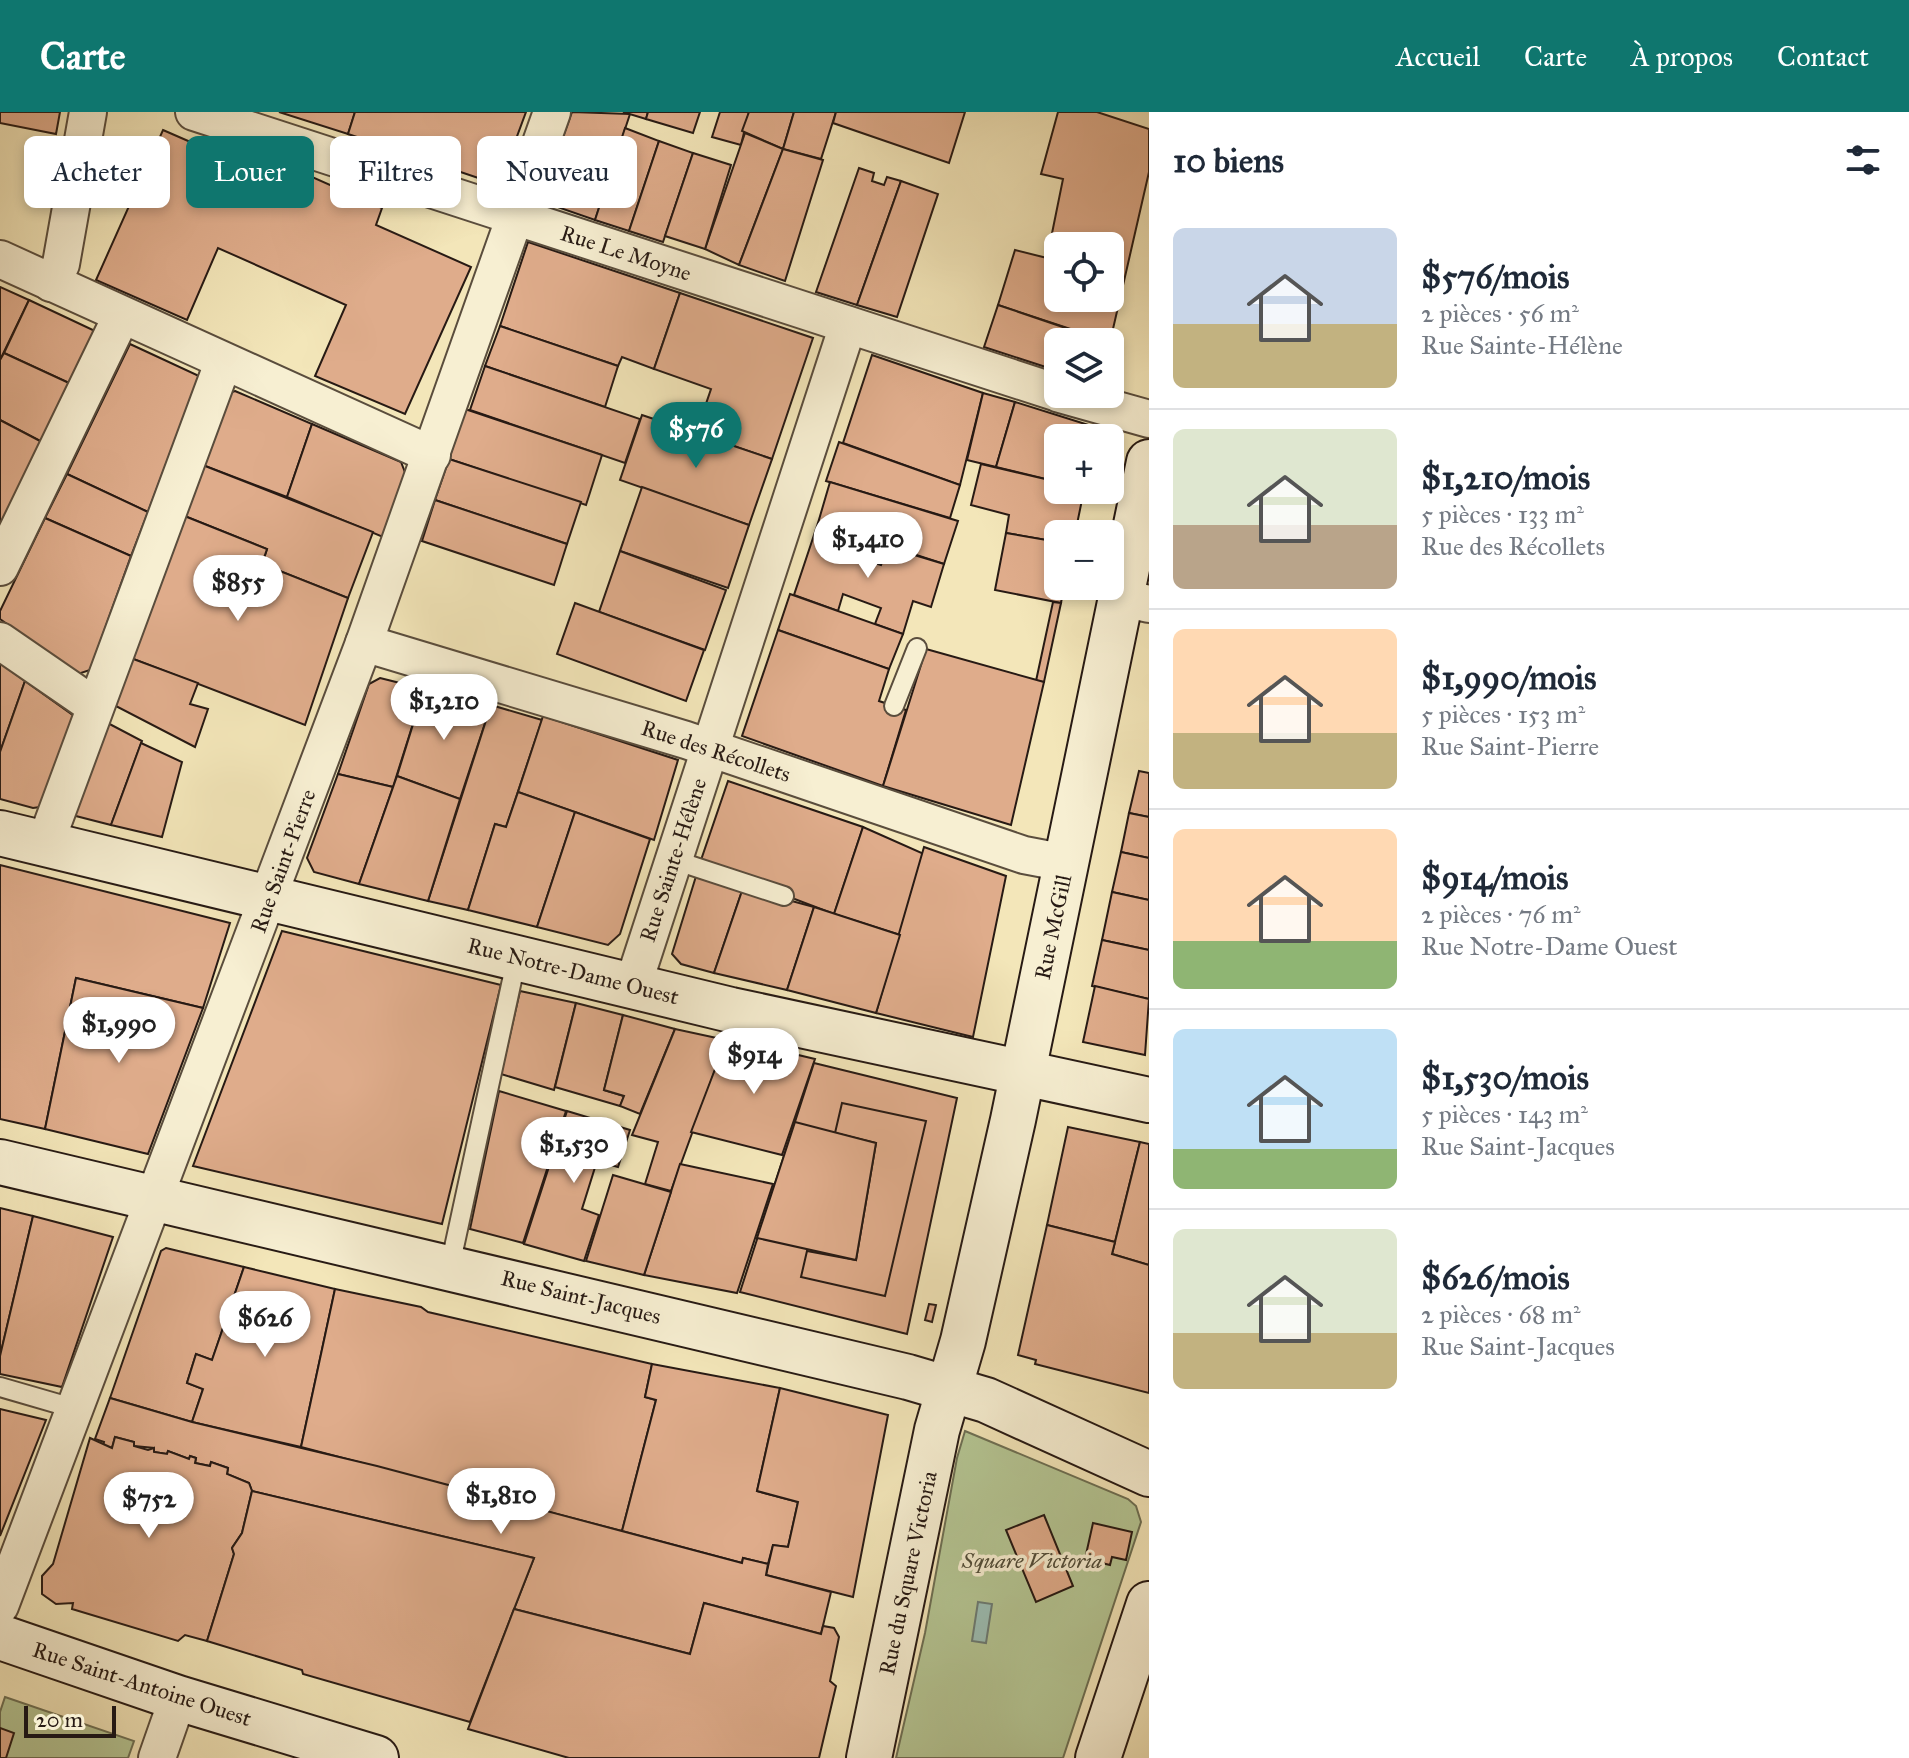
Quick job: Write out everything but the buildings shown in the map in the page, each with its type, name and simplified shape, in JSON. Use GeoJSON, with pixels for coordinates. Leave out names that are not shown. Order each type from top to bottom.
{"type":"FeatureCollection","features":[{"type":"Feature","properties":{"kind":"street"},"geometry":{"type":"LineString","coordinates":[[51,283],[61,264],[88,112]]}},
{"type":"Feature","properties":{"kind":"street","name":"Rue Le Moyne"},"geometry":{"type":"LineString","coordinates":[[194,112],[1044,389]]}},
{"type":"Feature","properties":{"kind":"street","name":"Rue Saint-Pierre"},"geometry":{"type":"LineString","coordinates":[[0,1606],[157,1199],[364,643],[552,112]]}},
{"type":"Feature","properties":{"kind":"street"},"geometry":{"type":"LineString","coordinates":[[0,259],[121,317],[432,455]]}},
{"type":"Feature","properties":{"kind":"street"},"geometry":{"type":"LineString","coordinates":[[0,567],[121,317]]}},
{"type":"Feature","properties":{"kind":"street","name":"Rue Sainte-Hélène"},"geometry":{"type":"LineString","coordinates":[[633,985],[848,325]]}},
{"type":"Feature","properties":{"kind":"street"},"geometry":{"type":"LineString","coordinates":[[45,844],[93,705],[223,363]]}},
{"type":"Feature","properties":{"kind":"street","name":"Rue Le Moyne"},"geometry":{"type":"LineString","coordinates":[[1109,408],[1149,419]]}},
{"type":"Feature","properties":{"kind":"street","name":"Rue McGill"},"geometry":{"type":"LineString","coordinates":[[948,1389],[963,1341],[1066,863],[1135,601],[1149,462]]}},
{"type":"Feature","properties":{"kind":"street"},"geometry":{"type":"LineString","coordinates":[[0,641],[93,705]]}},
{"type":"Feature","properties":{"kind":"street","name":"Rue des Récollets"},"geometry":{"type":"LineString","coordinates":[[364,643],[709,749],[863,789],[1024,855],[1066,863]]}},
{"type":"Feature","properties":{"kind":"street","name":"Rue Notre-Dame Ouest"},"geometry":{"type":"LineString","coordinates":[[0,833],[902,1049],[1149,1100]]}},
{"type":"Feature","properties":{"kind":"street","name":"Rue Saint-Jacques"},"geometry":{"type":"LineString","coordinates":[[0,1162],[450,1266],[948,1389],[986,1400],[1149,1474]]}},
{"type":"Feature","properties":{"kind":"street","name":"Rue du Square Victoria"},"geometry":{"type":"LineString","coordinates":[[869,1758],[948,1389]]}},
{"type":"Feature","properties":{"kind":"street"},"geometry":{"type":"LineString","coordinates":[[1098,1758],[1149,1604]]}},
{"type":"Feature","properties":{"kind":"street","name":"Rue Saint-Antoine Ouest"},"geometry":{"type":"LineString","coordinates":[[0,1637],[178,1698],[376,1758]]}},
{"type":"Feature","properties":{"kind":"street"},"geometry":{"type":"LineString","coordinates":[[157,1758],[178,1698]]}},
{"type":"Feature","properties":{"kind":"lane"},"geometry":{"type":"LineString","coordinates":[[894,706],[917,648]]}},
{"type":"Feature","properties":{"kind":"lane"},"geometry":{"type":"LineString","coordinates":[[674,860],[784,896]]}},
{"type":"Feature","properties":{"kind":"lane"},"geometry":{"type":"LineString","coordinates":[[450,1266],[517,957]]}},
{"type":"Feature","properties":{"kind":"lane"},"geometry":{"type":"LineString","coordinates":[[0,1387],[76,1409]]}},
{"type":"Feature","properties":{"kind":"green space","name":"Square Victoria"},"geometry":{"type":"Polygon","coordinates":[[[965,1431],[1128,1499],[1136,1506],[1141,1522],[1063,1758],[896,1758],[925,1633],[957,1458],[965,1431]]]}},
{"type":"Feature","properties":{"kind":"green space"},"geometry":{"type":"Polygon","coordinates":[[[5,1697],[134,1741],[128,1758],[0,1758],[0,1712],[5,1697]]]}},
{"type":"Feature","properties":{"kind":"water"},"geometry":{"type":"Polygon","coordinates":[[[978,1602],[992,1604],[986,1643],[972,1641],[978,1602]]]}}]}
